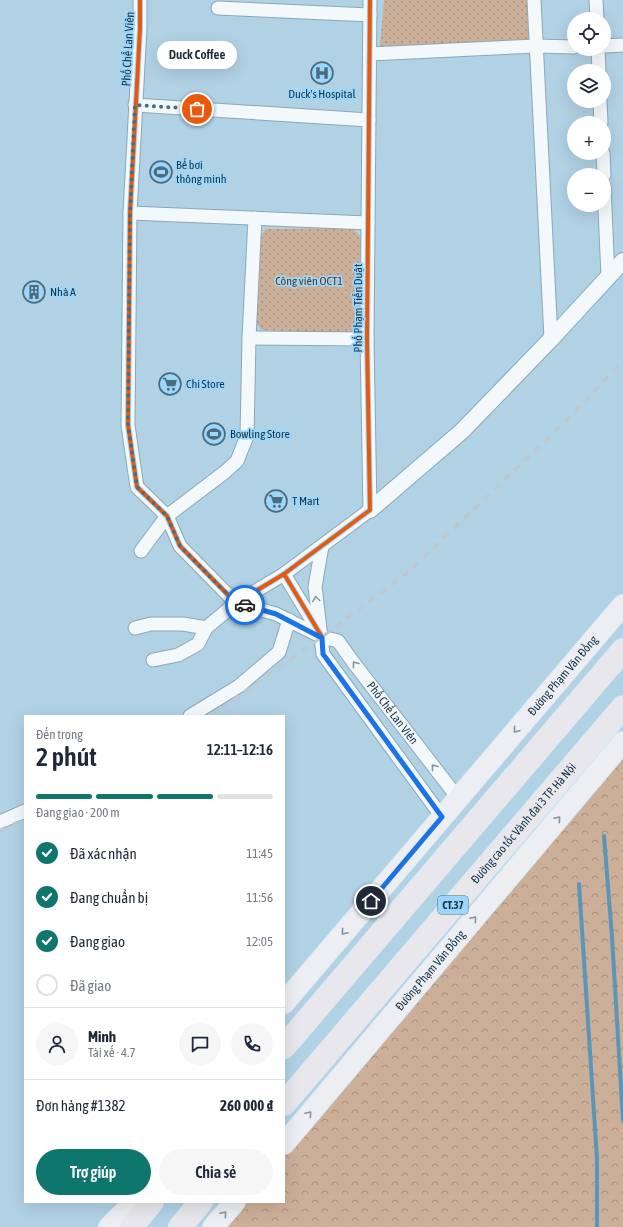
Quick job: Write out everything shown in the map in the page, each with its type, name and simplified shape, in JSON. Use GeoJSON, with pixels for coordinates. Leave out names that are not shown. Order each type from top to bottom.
{"type":"FeatureCollection","features":[{"type":"Feature","properties":{"kind":"highway"},"geometry":{"type":"LineString","coordinates":[[285,1046],[623,650]]}},
{"type":"Feature","properties":{"kind":"highway","name":"Đường cao tốc Vành đai 3 TP. Hà Nội"},"geometry":{"type":"LineString","coordinates":[[285,1103],[623,708]]}},
{"type":"Feature","properties":{"kind":"highway"},"geometry":{"type":"LineString","coordinates":[[126,1214],[150,1203]]}},
{"type":"Feature","properties":{"kind":"highway"},"geometry":{"type":"LineString","coordinates":[[180,1227],[200,1203]]}},
{"type":"Feature","properties":{"kind":"main road","name":"Đường Phạm Văn Đồng"},"geometry":{"type":"LineString","coordinates":[[285,1002],[623,604]]}},
{"type":"Feature","properties":{"kind":"main road","name":"Đường Phạm Văn Đồng"},"geometry":{"type":"LineString","coordinates":[[285,1038],[623,641]]}},
{"type":"Feature","properties":{"kind":"main road","name":"Đường Phạm Văn Đồng"},"geometry":{"type":"LineString","coordinates":[[285,1108],[623,708]]}},
{"type":"Feature","properties":{"kind":"main road","name":"Đường Phạm Văn Đồng"},"geometry":{"type":"LineString","coordinates":[[285,1143],[623,742]]}},
{"type":"Feature","properties":{"kind":"main road"},"geometry":{"type":"LineString","coordinates":[[186,1227],[205,1203]]}},
{"type":"Feature","properties":{"kind":"main road"},"geometry":{"type":"LineString","coordinates":[[213,1227],[233,1203]]}},
{"type":"Feature","properties":{"kind":"street","name":"Phố Chế Lan Viên"},"geometry":{"type":"LineString","coordinates":[[140,0],[140,28],[130,214],[128,425],[137,487],[167,516],[180,546],[236,603]]}},
{"type":"Feature","properties":{"kind":"street","name":"Phố Phạm Tiến Duật"},"geometry":{"type":"LineString","coordinates":[[370,0],[367,339],[370,510]]}},
{"type":"Feature","properties":{"kind":"street"},"geometry":{"type":"LineString","coordinates":[[534,0],[551,339]]}},
{"type":"Feature","properties":{"kind":"street"},"geometry":{"type":"LineString","coordinates":[[596,0],[597,12]]}},
{"type":"Feature","properties":{"kind":"street"},"geometry":{"type":"LineString","coordinates":[[218,8],[370,16]]}},
{"type":"Feature","properties":{"kind":"street"},"geometry":{"type":"LineString","coordinates":[[611,46],[623,45]]}},
{"type":"Feature","properties":{"kind":"street"},"geometry":{"type":"LineString","coordinates":[[370,54],[536,46],[567,47]]}},
{"type":"Feature","properties":{"kind":"street"},"geometry":{"type":"LineString","coordinates":[[135,105],[369,120]]}},
{"type":"Feature","properties":{"kind":"street"},"geometry":{"type":"LineString","coordinates":[[605,212],[608,277]]}},
{"type":"Feature","properties":{"kind":"street"},"geometry":{"type":"LineString","coordinates":[[130,214],[368,223]]}},
{"type":"Feature","properties":{"kind":"street"},"geometry":{"type":"LineString","coordinates":[[141,551],[167,516],[225,472],[237,461],[247,436],[249,338],[255,218]]}},
{"type":"Feature","properties":{"kind":"street"},"geometry":{"type":"LineString","coordinates":[[153,660],[178,655],[198,644],[206,628],[236,603],[284,574],[370,510],[462,431],[551,339],[623,260]]}},
{"type":"Feature","properties":{"kind":"street"},"geometry":{"type":"LineString","coordinates":[[249,338],[367,339]]}},
{"type":"Feature","properties":{"kind":"street"},"geometry":{"type":"LineString","coordinates":[[322,546],[315,588],[322,638]]}},
{"type":"Feature","properties":{"kind":"street","name":"Phố Chế Lan Viên"},"geometry":{"type":"LineString","coordinates":[[284,574],[322,638],[323,654],[442,817]]}},
{"type":"Feature","properties":{"kind":"street"},"geometry":{"type":"LineString","coordinates":[[236,603],[276,614],[322,638]]}},
{"type":"Feature","properties":{"kind":"street"},"geometry":{"type":"LineString","coordinates":[[192,715],[239,686],[279,652],[289,620]]}},
{"type":"Feature","properties":{"kind":"street"},"geometry":{"type":"LineString","coordinates":[[135,628],[151,624],[182,624],[206,628]]}},
{"type":"Feature","properties":{"kind":"street","name":"Phố Chế Lan Viên"},"geometry":{"type":"LineString","coordinates":[[322,638],[338,641],[458,798]]}},
{"type":"Feature","properties":{"kind":"street"},"geometry":{"type":"LineString","coordinates":[[0,822],[24,811]]}},
{"type":"Feature","properties":{"kind":"green space"},"geometry":{"type":"Polygon","coordinates":[[[384,0],[530,0],[532,43],[380,46],[384,0]]]}},
{"type":"Feature","properties":{"kind":"green space","name":"Công viên OCT1"},"geometry":{"type":"Polygon","coordinates":[[[349,228],[358,233],[361,240],[360,321],[356,329],[350,334],[262,330],[256,323],[257,247],[262,234],[266,229],[349,228]]]}},
{"type":"Feature","properties":{"kind":"green space"},"geometry":{"type":"Polygon","coordinates":[[[623,755],[623,1227],[222,1227],[242,1203],[285,1203],[285,1152],[623,755]]]}},
{"type":"Feature","properties":{"kind":"waterway"},"geometry":{"type":"LineString","coordinates":[[604,836],[612,937],[623,1121]]}},
{"type":"Feature","properties":{"kind":"waterway"},"geometry":{"type":"LineString","coordinates":[[579,884],[597,1159],[597,1227]]}},
{"type":"Feature","properties":{"kind":"railway"},"geometry":{"type":"LineString","coordinates":[[211,715],[322,637],[406,574],[567,420],[623,361]]}},
{"type":"Feature","properties":{"kind":"railway"},"geometry":{"type":"LineString","coordinates":[[0,830],[24,819]]}},
{"type":"Feature","properties":{"kind":"cycle path"},"geometry":{"type":"LineString","coordinates":[[140,0],[140,28],[130,213],[128,425],[137,487],[167,516],[180,546],[236,603],[284,574],[322,637]]}},
{"type":"Feature","properties":{"kind":"cycle path"},"geometry":{"type":"LineString","coordinates":[[284,574],[370,510],[367,339],[370,0]]}},
{"type":"Feature","properties":{"kind":"way so far"},"geometry":{"type":"LineString","coordinates":[[197,109],[135,105],[130,196],[128,425],[137,487],[167,516],[180,546],[236,603],[245,605]]}},
{"type":"Feature","properties":{"kind":"place","name":"Duck's Hospital"},"geometry":{"type":"Point","coordinates":[322,73]}},
{"type":"Feature","properties":{"kind":"place","name":"Duck Coffee"},"geometry":{"type":"Point","coordinates":[197,109]}},
{"type":"Feature","properties":{"kind":"place","name":"Bể bơi thông minh"},"geometry":{"type":"Point","coordinates":[161,172]}},
{"type":"Feature","properties":{"kind":"place","name":"Nhà A"},"geometry":{"type":"Point","coordinates":[34,292]}},
{"type":"Feature","properties":{"kind":"place","name":"Chi Store"},"geometry":{"type":"Point","coordinates":[170,384]}},
{"type":"Feature","properties":{"kind":"place","name":"Bowling Store"},"geometry":{"type":"Point","coordinates":[214,434]}},
{"type":"Feature","properties":{"kind":"place","name":"T Mart"},"geometry":{"type":"Point","coordinates":[276,501]}},
{"type":"Feature","properties":{"kind":"route"},"geometry":{"type":"LineString","coordinates":[[245,605],[276,614],[322,638],[323,654],[442,817],[371,901]]}}]}
